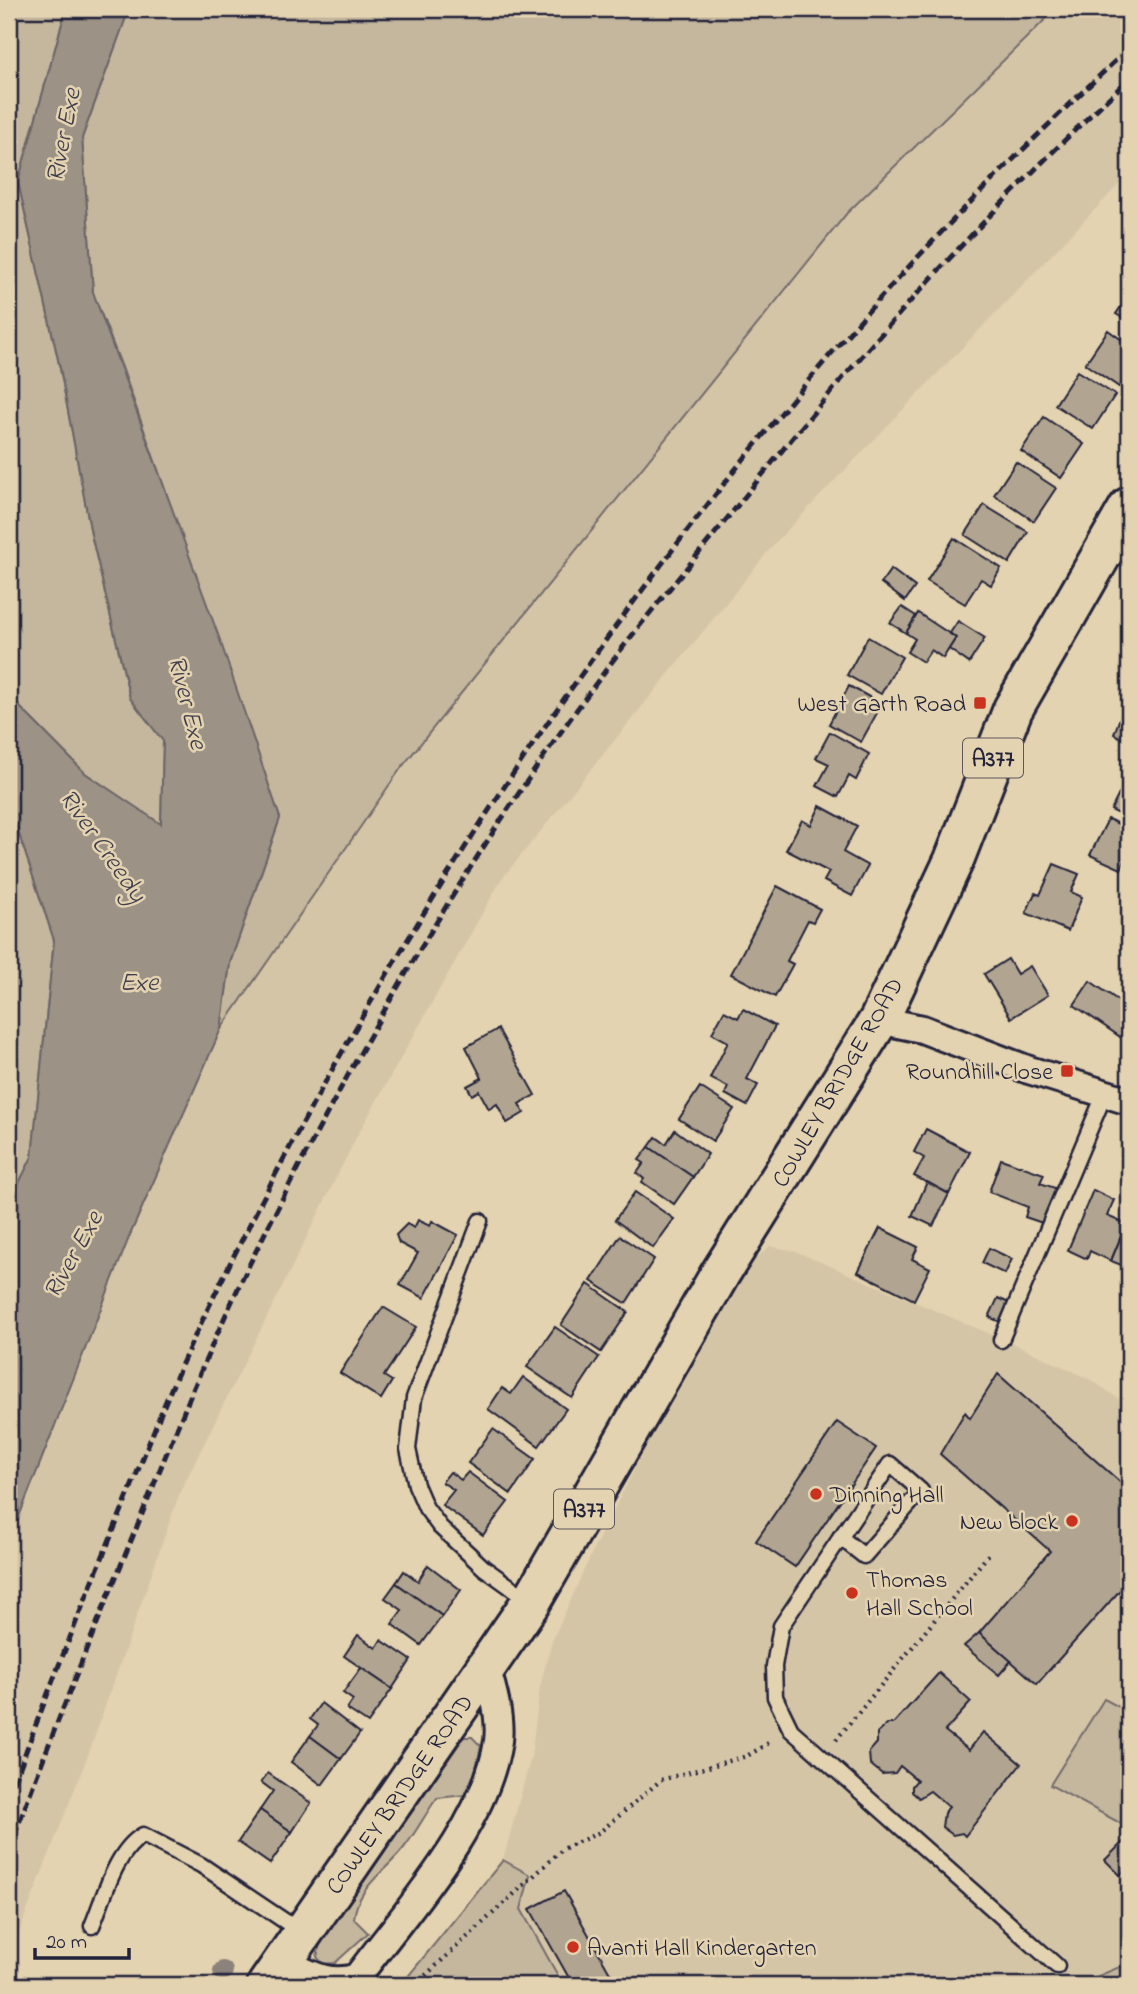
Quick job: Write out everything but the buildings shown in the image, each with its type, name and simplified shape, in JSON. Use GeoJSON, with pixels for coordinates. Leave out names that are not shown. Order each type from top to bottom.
{"type":"FeatureCollection","features":[{"type":"Feature","properties":{"kind":"highway","name":"COWLEY BRIDGE ROAD"},"geometry":{"type":"LineString","coordinates":[[284,1960],[531,1602],[719,1274],[879,1020],[954,860],[1013,709],[1129,507]]}},
{"type":"Feature","properties":{"kind":"street"},"geometry":{"type":"LineString","coordinates":[[879,1020],[922,1029],[1029,1070],[1123,1097]]}},
{"type":"Feature","properties":{"kind":"street"},"geometry":{"type":"LineString","coordinates":[[284,1960],[324,1981],[343,1982],[357,1978],[472,1820],[489,1778],[498,1738],[493,1689],[486,1668]]}},
{"type":"Feature","properties":{"kind":"lane"},"geometry":{"type":"LineString","coordinates":[[1000,1340],[1123,1097]]}},
{"type":"Feature","properties":{"kind":"lane"},"geometry":{"type":"LineString","coordinates":[[480,1220],[414,1398],[408,1449],[416,1485],[426,1508],[440,1527],[484,1568],[531,1602]]}},
{"type":"Feature","properties":{"kind":"lane"},"geometry":{"type":"LineString","coordinates":[[839,1537],[864,1556],[921,1491],[890,1464],[839,1537],[781,1626],[774,1665],[775,1697],[791,1730],[1057,1966]]}},
{"type":"Feature","properties":{"kind":"lane"},"geometry":{"type":"LineString","coordinates":[[92,1926],[119,1861],[136,1838],[143,1835],[201,1865],[284,1960]]}},
{"type":"Feature","properties":{"kind":"path"},"geometry":{"type":"LineString","coordinates":[[823,1756],[989,1554]]}},
{"type":"Feature","properties":{"kind":"path"},"geometry":{"type":"LineString","coordinates":[[415,1985],[563,1849],[600,1832],[660,1780],[747,1756],[791,1730]]}},
{"type":"Feature","properties":{"kind":"shaded area"},"geometry":{"type":"Polygon","coordinates":[[[9,9],[66,9],[18,182],[60,368],[91,534],[130,698],[163,741],[161,825],[85,773],[9,696],[9,9]]]}},
{"type":"Feature","properties":{"kind":"shaded area"},"geometry":{"type":"Polygon","coordinates":[[[129,9],[1056,9],[847,213],[401,768],[221,1029],[230,963],[280,818],[122,367],[93,293],[82,138],[129,9]]]}},
{"type":"Feature","properties":{"kind":"shaded area"},"geometry":{"type":"Polygon","coordinates":[[[1056,9],[1129,9],[1129,174],[775,543],[501,880],[357,1136],[180,1492],[90,1750],[9,1957],[9,1542],[130,1235],[221,1029],[401,768],[847,213],[1056,9]]]}},
{"type":"Feature","properties":{"kind":"shaded area"},"geometry":{"type":"Polygon","coordinates":[[[9,820],[17,828],[54,940],[32,1157],[9,1203],[9,820]]]}},
{"type":"Feature","properties":{"kind":"shaded area","name":"Thomas Hall School"},"geometry":{"type":"Polygon","coordinates":[[[770,1246],[797,1252],[1021,1347],[1093,1381],[1129,1406],[1129,1985],[401,1985],[503,1860],[531,1757],[540,1686],[552,1641],[595,1546],[732,1280],[770,1246]]]}},
{"type":"Feature","properties":{"kind":"shaded area"},"geometry":{"type":"Polygon","coordinates":[[[1104,1699],[1129,1712],[1129,1828],[1050,1785],[1104,1699]]]}},
{"type":"Feature","properties":{"kind":"shaded area"},"geometry":{"type":"Polygon","coordinates":[[[464,1737],[472,1737],[481,1746],[471,1790],[465,1795],[437,1798],[403,1849],[360,1898],[354,1919],[368,1933],[335,1963],[323,1964],[317,1957],[320,1944],[464,1737]]]}},
{"type":"Feature","properties":{"kind":"shaded area"},"geometry":{"type":"Polygon","coordinates":[[[503,1860],[530,1875],[521,1909],[563,1985],[401,1985],[503,1860]]]}},
{"type":"Feature","properties":{"kind":"shaded area"},"geometry":{"type":"Polygon","coordinates":[[[1129,1963],[1129,1985],[1083,1985],[1084,1982],[1129,1963]]]}},
{"type":"Feature","properties":{"kind":"water","name":"Exe"},"geometry":{"type":"Polygon","coordinates":[[[66,9],[129,9],[82,138],[93,292],[220,640],[280,818],[230,963],[221,1029],[130,1235],[9,1542],[9,1203],[32,1157],[54,940],[17,828],[9,820],[9,696],[85,773],[161,824],[163,741],[130,698],[91,534],[60,368],[18,182],[66,9]]]}},
{"type":"Feature","properties":{"kind":"railway"},"geometry":{"type":"LineString","coordinates":[[9,1797],[67,1645],[185,1357],[317,1096],[390,969],[467,844],[548,722],[633,603],[721,487],[814,374],[967,206],[1129,48]]}},
{"type":"Feature","properties":{"kind":"railway"},"geometry":{"type":"LineString","coordinates":[[9,1850],[104,1605],[194,1386],[240,1285],[337,1095],[424,942],[471,867],[568,721],[620,651],[780,453],[874,342],[973,233],[1129,79]]}},
{"type":"Feature","properties":{"kind":"place","name":"West Garth Road"},"geometry":{"type":"Point","coordinates":[980,703]}},
{"type":"Feature","properties":{"kind":"place","name":"Roundhill Close"},"geometry":{"type":"Point","coordinates":[1067,1071]}},
{"type":"Feature","properties":{"kind":"place","name":"Dinning Hall"},"geometry":{"type":"Point","coordinates":[816,1494]}},
{"type":"Feature","properties":{"kind":"place","name":"New block"},"geometry":{"type":"Point","coordinates":[1072,1521]}},
{"type":"Feature","properties":{"kind":"place","name":"Thomas Hall School"},"geometry":{"type":"Point","coordinates":[852,1593]}},
{"type":"Feature","properties":{"kind":"place","name":"Avanti Hall Kindergarten"},"geometry":{"type":"Point","coordinates":[573,1947]}},
{"type":"Feature","properties":{"kind":"water label","name":"River Exe"},"geometry":{"type":"Point","coordinates":[62,135]}},
{"type":"Feature","properties":{"kind":"water label","name":"River Exe"},"geometry":{"type":"Point","coordinates":[189,702]}},
{"type":"Feature","properties":{"kind":"water label","name":"River Creedy"},"geometry":{"type":"Point","coordinates":[104,845]}},
{"type":"Feature","properties":{"kind":"water label","name":"River Exe"},"geometry":{"type":"Point","coordinates":[72,1254]}}]}
